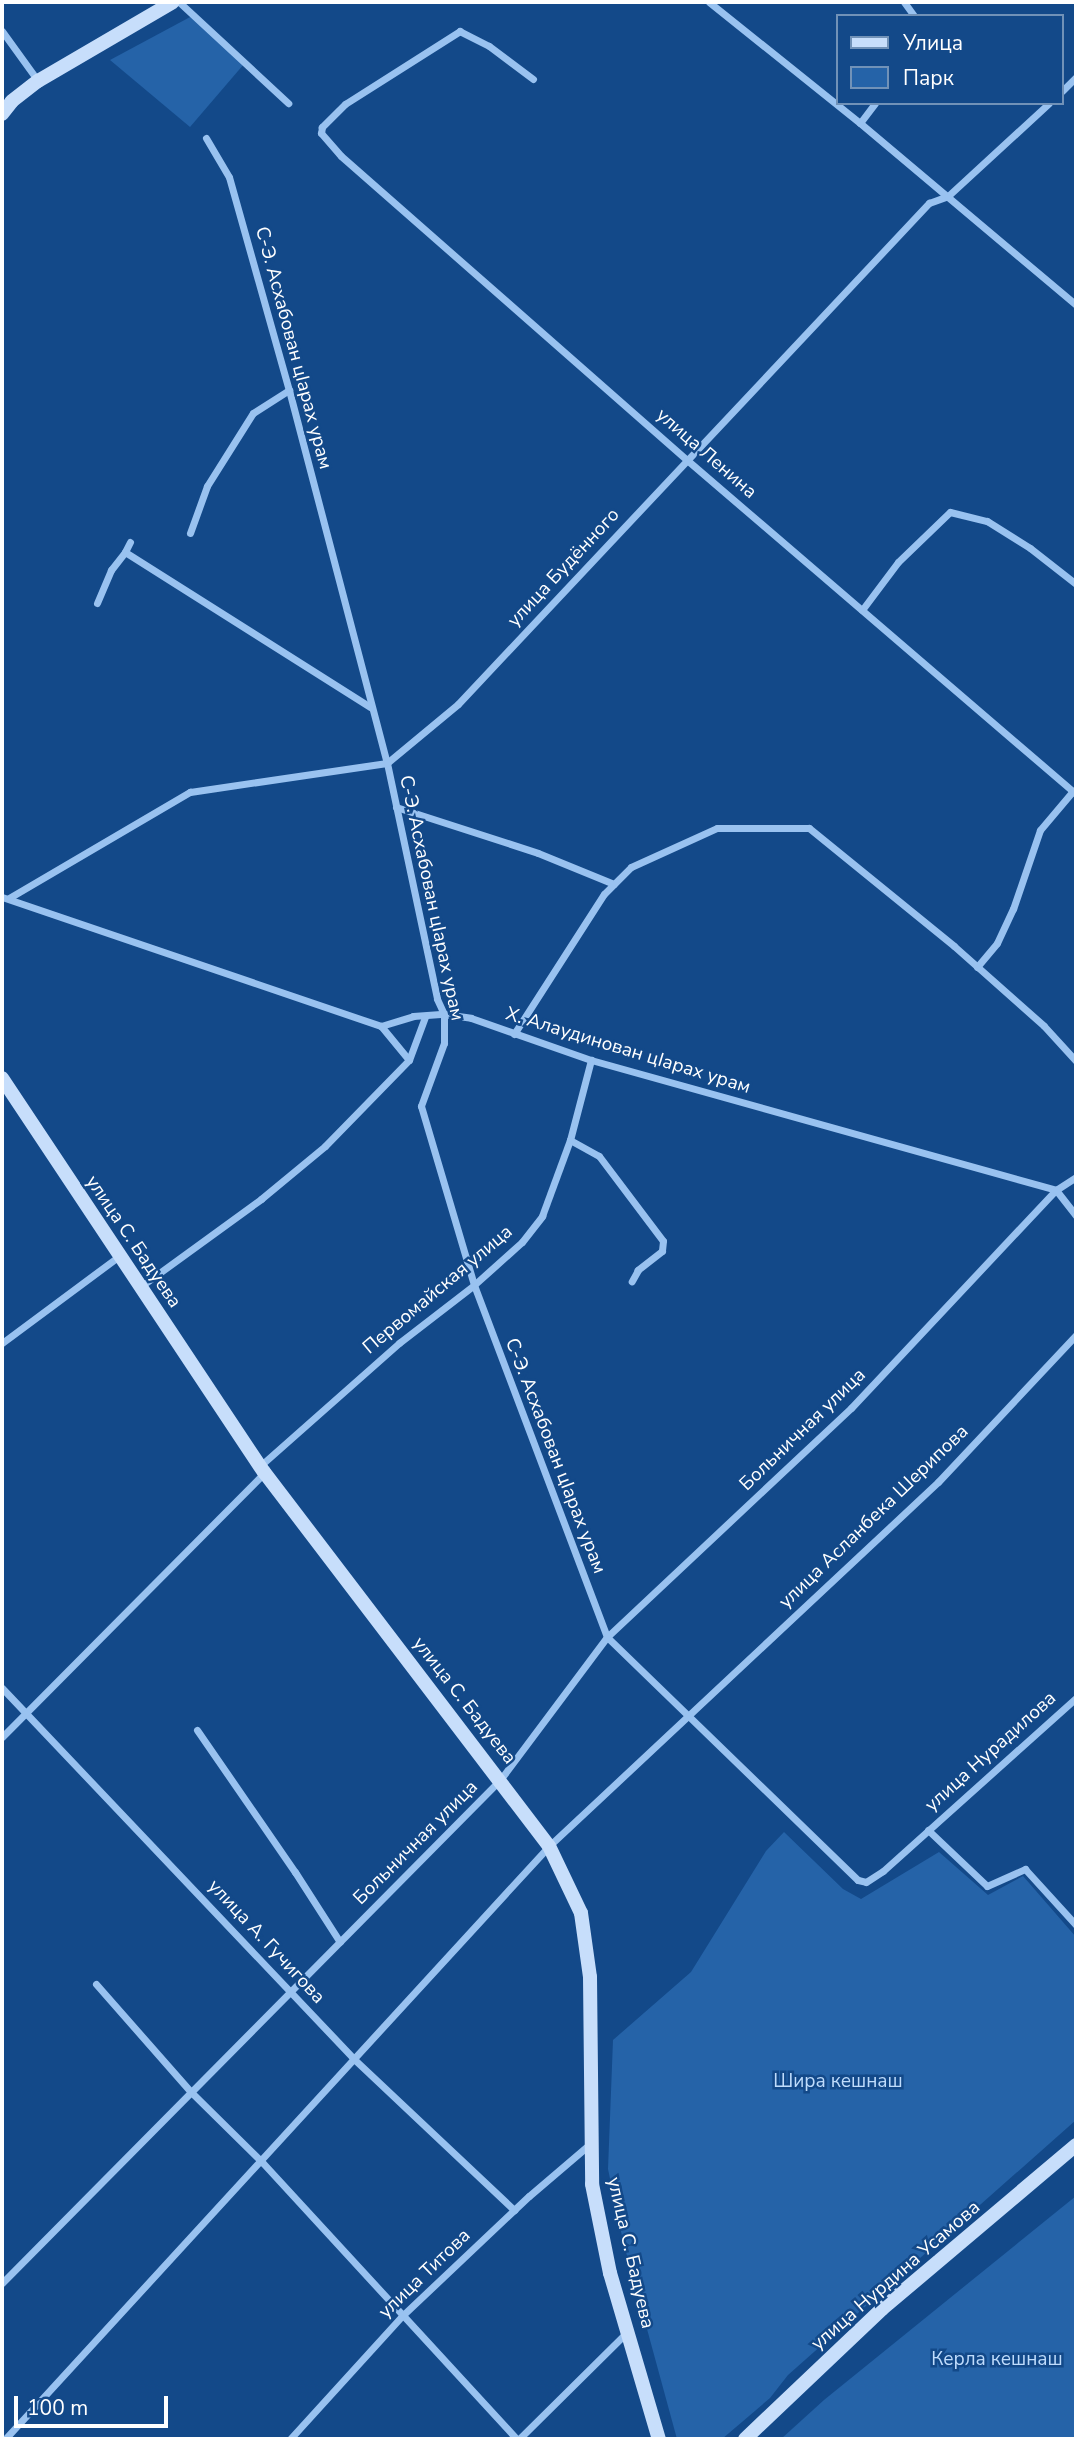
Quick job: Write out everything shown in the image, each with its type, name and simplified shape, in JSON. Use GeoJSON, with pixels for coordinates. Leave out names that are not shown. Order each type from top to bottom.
{"type":"FeatureCollection","features":[{"type":"Feature","properties":{"kind":"main road"},"geometry":{"type":"LineString","coordinates":[[2,114],[12,100],[38,81],[173,2]]}},
{"type":"Feature","properties":{"kind":"main road","name":"улица С. Бадуева"},"geometry":{"type":"LineString","coordinates":[[2,1078],[262,1469],[549,1846],[581,1913],[590,1977],[592,2184],[610,2273],[659,2439]]}},
{"type":"Feature","properties":{"kind":"main road","name":"улица Нурдина Усамова"},"geometry":{"type":"LineString","coordinates":[[746,2439],[882,2309],[1076,2145]]}},
{"type":"Feature","properties":{"kind":"street"},"geometry":{"type":"LineString","coordinates":[[179,2],[288,103]]}},
{"type":"Feature","properties":{"kind":"street"},"geometry":{"type":"LineString","coordinates":[[709,2],[836,104]]}},
{"type":"Feature","properties":{"kind":"street"},"geometry":{"type":"LineString","coordinates":[[2,31],[38,81]]}},
{"type":"Feature","properties":{"kind":"street","name":"улица Ленина"},"geometry":{"type":"LineString","coordinates":[[533,79],[489,46],[460,31],[345,104],[322,127],[321,133],[341,156],[687,460],[1075,793]]}},
{"type":"Feature","properties":{"kind":"street"},"geometry":{"type":"LineString","coordinates":[[838,105],[1076,305]]}},
{"type":"Feature","properties":{"kind":"street"},"geometry":{"type":"LineString","coordinates":[[860,123],[874,105]]}},
{"type":"Feature","properties":{"kind":"street","name":"улица Будённого"},"geometry":{"type":"LineString","coordinates":[[387,763],[458,704],[929,203],[948,196],[1047,105]]}},
{"type":"Feature","properties":{"kind":"street","name":"С-Э. Асхабован цIарах урам"},"geometry":{"type":"LineString","coordinates":[[206,138],[229,177],[289,390],[387,763],[437,999],[444,1014],[443,1043],[421,1106],[474,1285],[607,1637],[858,1880],[866,1882],[883,1871],[928,1830]]}},
{"type":"Feature","properties":{"kind":"street"},"geometry":{"type":"LineString","coordinates":[[190,533],[207,486],[253,412],[289,390]]}},
{"type":"Feature","properties":{"kind":"street"},"geometry":{"type":"LineString","coordinates":[[862,610],[898,562],[950,512],[987,521],[1030,548],[1076,584]]}},
{"type":"Feature","properties":{"kind":"street"},"geometry":{"type":"LineString","coordinates":[[96,603],[111,570],[130,541]]}},
{"type":"Feature","properties":{"kind":"street"},"geometry":{"type":"LineString","coordinates":[[125,552],[371,707]]}},
{"type":"Feature","properties":{"kind":"street"},"geometry":{"type":"LineString","coordinates":[[5,898],[190,792],[387,763]]}},
{"type":"Feature","properties":{"kind":"street"},"geometry":{"type":"LineString","coordinates":[[978,967],[997,943],[1013,909],[1041,830],[1075,793]]}},
{"type":"Feature","properties":{"kind":"street"},"geometry":{"type":"LineString","coordinates":[[396,807],[538,853],[614,884]]}},
{"type":"Feature","properties":{"kind":"street"},"geometry":{"type":"LineString","coordinates":[[514,1034],[604,894],[631,867],[717,828],[809,828],[978,967],[1044,1026],[1076,1061]]}},
{"type":"Feature","properties":{"kind":"street"},"geometry":{"type":"LineString","coordinates":[[5,898],[381,1026],[409,1060]]}},
{"type":"Feature","properties":{"kind":"street","name":"Х. Алаудинован цIарах урам"},"geometry":{"type":"LineString","coordinates":[[381,1026],[413,1016],[444,1014],[471,1018],[591,1060],[1056,1190]]}},
{"type":"Feature","properties":{"kind":"street"},"geometry":{"type":"LineString","coordinates":[[140,1287],[261,1199],[325,1146],[409,1060],[425,1017]]}},
{"type":"Feature","properties":{"kind":"street","name":"Первомайская улица"},"geometry":{"type":"LineString","coordinates":[[2,1737],[262,1469],[399,1343],[474,1285],[522,1242],[542,1216],[570,1140],[591,1060]]}},
{"type":"Feature","properties":{"kind":"street"},"geometry":{"type":"LineString","coordinates":[[570,1140],[599,1156],[663,1241],[662,1251],[638,1270],[632,1281]]}},
{"type":"Feature","properties":{"kind":"street","name":"Больничная улица"},"geometry":{"type":"LineString","coordinates":[[2,2283],[500,1780],[607,1637],[851,1408],[1056,1190],[1076,1177]]}},
{"type":"Feature","properties":{"kind":"street"},"geometry":{"type":"LineString","coordinates":[[1056,1190],[1076,1216]]}},
{"type":"Feature","properties":{"kind":"street"},"geometry":{"type":"LineString","coordinates":[[2,1343],[119,1256]]}},
{"type":"Feature","properties":{"kind":"street","name":"улица Асланбека Шерипова"},"geometry":{"type":"LineString","coordinates":[[5,2439],[549,1846],[938,1482],[1076,1335]]}},
{"type":"Feature","properties":{"kind":"street","name":"улица А. Гучигова"},"geometry":{"type":"LineString","coordinates":[[2,1688],[355,2060],[514,2210]]}},
{"type":"Feature","properties":{"kind":"street","name":"улица Нурадилова"},"geometry":{"type":"LineString","coordinates":[[928,1830],[1076,1698]]}},
{"type":"Feature","properties":{"kind":"street"},"geometry":{"type":"LineString","coordinates":[[197,1730],[295,1871],[340,1942]]}},
{"type":"Feature","properties":{"kind":"street"},"geometry":{"type":"LineString","coordinates":[[928,1830],[987,1886],[1025,1869],[1076,1925]]}},
{"type":"Feature","properties":{"kind":"street"},"geometry":{"type":"LineString","coordinates":[[96,1984],[191,2092],[261,2162],[518,2439],[627,2332]]}},
{"type":"Feature","properties":{"kind":"street","name":"улица Титова"},"geometry":{"type":"LineString","coordinates":[[290,2439],[403,2315],[514,2210],[591,2143]]}},
{"type":"Feature","properties":{"kind":"green space"},"geometry":{"type":"Polygon","coordinates":[[[192,16],[244,64],[190,127],[110,60],[192,16]]]}},
{"type":"Feature","properties":{"kind":"green space","name":"Шира кешнаш"},"geometry":{"type":"Polygon","coordinates":[[[784,1832],[843,1889],[861,1899],[939,1852],[988,1895],[1023,1876],[1076,1937],[1076,2120],[788,2375],[770,2398],[722,2439],[677,2439],[623,2241],[608,2169],[613,2040],[691,1972],[766,1851],[784,1832]]]}},
{"type":"Feature","properties":{"kind":"green space","name":"Керла кешнаш"},"geometry":{"type":"Polygon","coordinates":[[[1076,2196],[1076,2439],[781,2439],[824,2400],[1076,2196]]]}}]}
